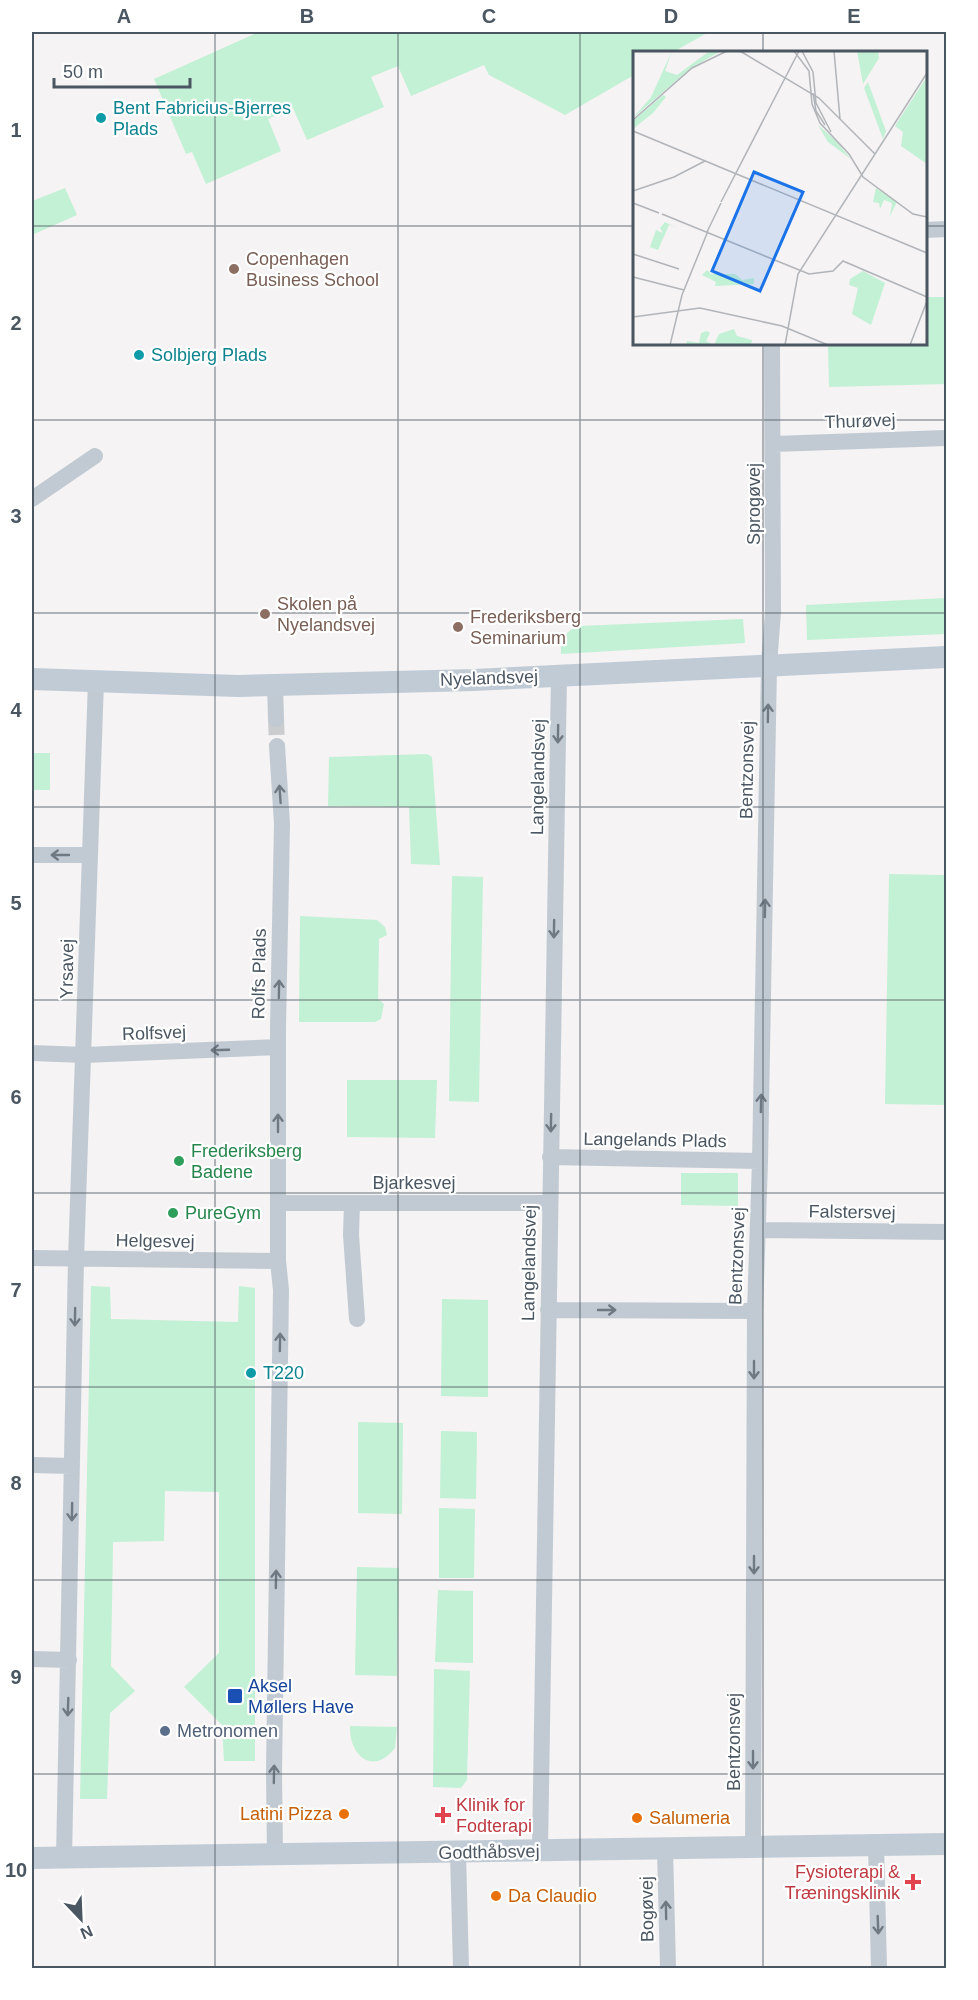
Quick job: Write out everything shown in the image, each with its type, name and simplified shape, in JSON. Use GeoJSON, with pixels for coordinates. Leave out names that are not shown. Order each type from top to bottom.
{"type":"FeatureCollection","features":[{"type":"Feature","properties":{"kind":"street"},"geometry":{"type":"LineString","coordinates":[[927,230],[946,229]]}},
{"type":"Feature","properties":{"kind":"street","name":"Sprogøvej"},"geometry":{"type":"LineString","coordinates":[[769,665],[773,612],[772,345]]}},
{"type":"Feature","properties":{"kind":"street","name":"Thurøvej"},"geometry":{"type":"LineString","coordinates":[[774,444],[946,438]]}},
{"type":"Feature","properties":{"kind":"street"},"geometry":{"type":"LineString","coordinates":[[32,500],[95,456]]}},
{"type":"Feature","properties":{"kind":"street","name":"Nyelandsvej"},"geometry":{"type":"LineString","coordinates":[[32,679],[275,686],[946,657]]}},
{"type":"Feature","properties":{"kind":"street","name":"Bentzonsvej"},"geometry":{"type":"LineString","coordinates":[[753,1848],[754,1311],[760,1161],[769,665]]}},
{"type":"Feature","properties":{"kind":"street","name":"Langelandsvej"},"geometry":{"type":"LineString","coordinates":[[540,1851],[559,675]]}},
{"type":"Feature","properties":{"kind":"street","name":"Yrsavej"},"geometry":{"type":"LineString","coordinates":[[76,1258],[96,681]]}},
{"type":"Feature","properties":{"kind":"street"},"geometry":{"type":"LineString","coordinates":[[275,686],[276,719]]}},
{"type":"Feature","properties":{"kind":"street","name":"Rolfs Plads"},"geometry":{"type":"LineString","coordinates":[[277,746],[282,824],[278,1047],[279,1203]]}},
{"type":"Feature","properties":{"kind":"street"},"geometry":{"type":"LineString","coordinates":[[32,855],[89,855]]}},
{"type":"Feature","properties":{"kind":"street","name":"Rolfsvej"},"geometry":{"type":"LineString","coordinates":[[32,1053],[84,1055],[278,1047]]}},
{"type":"Feature","properties":{"kind":"street","name":"Langelands Plads"},"geometry":{"type":"LineString","coordinates":[[550,1157],[760,1161]]}},
{"type":"Feature","properties":{"kind":"street"},"geometry":{"type":"LineString","coordinates":[[275,1854],[273,1778],[281,1290],[278,1261],[279,1203]]}},
{"type":"Feature","properties":{"kind":"street","name":"Bjarkesvej"},"geometry":{"type":"LineString","coordinates":[[279,1203],[549,1203]]}},
{"type":"Feature","properties":{"kind":"street"},"geometry":{"type":"LineString","coordinates":[[352,1203],[351,1235],[357,1319]]}},
{"type":"Feature","properties":{"kind":"street","name":"Falstersvej"},"geometry":{"type":"LineString","coordinates":[[758,1230],[946,1232]]}},
{"type":"Feature","properties":{"kind":"street","name":"Helgesvej"},"geometry":{"type":"LineString","coordinates":[[32,1258],[278,1261]]}},
{"type":"Feature","properties":{"kind":"street"},"geometry":{"type":"LineString","coordinates":[[64,1858],[76,1258]]}},
{"type":"Feature","properties":{"kind":"street"},"geometry":{"type":"LineString","coordinates":[[548,1310],[754,1311]]}},
{"type":"Feature","properties":{"kind":"street"},"geometry":{"type":"LineString","coordinates":[[32,1465],[72,1466]]}},
{"type":"Feature","properties":{"kind":"street"},"geometry":{"type":"LineString","coordinates":[[32,1659],[69,1660]]}},
{"type":"Feature","properties":{"kind":"street","name":"Godthåbsvej"},"geometry":{"type":"LineString","coordinates":[[32,1858],[946,1844]]}},
{"type":"Feature","properties":{"kind":"street"},"geometry":{"type":"LineString","coordinates":[[876,1845],[879,1968]]}},
{"type":"Feature","properties":{"kind":"street","name":"Bogøvej"},"geometry":{"type":"LineString","coordinates":[[665,1850],[668,1968]]}},
{"type":"Feature","properties":{"kind":"street"},"geometry":{"type":"LineString","coordinates":[[458,1853],[461,1968]]}},
{"type":"Feature","properties":{"kind":"green space"},"geometry":{"type":"Polygon","coordinates":[[[259,32],[709,32],[675,51],[633,51],[633,76],[565,115],[489,75],[484,65],[411,96],[398,66],[371,77],[384,107],[307,140],[293,108],[268,119],[281,151],[206,184],[192,152],[186,154],[154,79],[259,32]]]}},
{"type":"Feature","properties":{"kind":"green space"},"geometry":{"type":"Polygon","coordinates":[[[65,188],[77,215],[32,235],[32,201],[65,188]]]}},
{"type":"Feature","properties":{"kind":"green space"},"geometry":{"type":"Polygon","coordinates":[[[927,297],[946,297],[946,384],[829,387],[828,345],[927,345],[927,297]]]}},
{"type":"Feature","properties":{"kind":"green space"},"geometry":{"type":"Polygon","coordinates":[[[946,598],[946,634],[807,640],[806,605],[946,598]]]}},
{"type":"Feature","properties":{"kind":"green space"},"geometry":{"type":"Polygon","coordinates":[[[743,619],[745,643],[561,654],[565,636],[579,626],[743,619]]]}},
{"type":"Feature","properties":{"kind":"green space"},"geometry":{"type":"Polygon","coordinates":[[[32,753],[50,753],[50,790],[32,790],[32,753]]]}},
{"type":"Feature","properties":{"kind":"green space"},"geometry":{"type":"Polygon","coordinates":[[[427,754],[432,757],[440,865],[411,864],[409,807],[328,806],[329,757],[427,754]]]}},
{"type":"Feature","properties":{"kind":"green space"},"geometry":{"type":"Polygon","coordinates":[[[889,874],[946,875],[946,1105],[885,1104],[889,874]]]}},
{"type":"Feature","properties":{"kind":"green space"},"geometry":{"type":"Polygon","coordinates":[[[452,876],[483,877],[479,1102],[449,1101],[452,876]]]}},
{"type":"Feature","properties":{"kind":"green space"},"geometry":{"type":"Polygon","coordinates":[[[300,916],[377,920],[385,927],[387,935],[379,939],[378,999],[384,1004],[381,1019],[375,1022],[299,1022],[300,916]]]}},
{"type":"Feature","properties":{"kind":"green space"},"geometry":{"type":"Polygon","coordinates":[[[347,1080],[437,1080],[435,1138],[347,1137],[347,1080]]]}},
{"type":"Feature","properties":{"kind":"green space"},"geometry":{"type":"Polygon","coordinates":[[[681,1173],[738,1173],[738,1206],[681,1205],[681,1173]]]}},
{"type":"Feature","properties":{"kind":"green space","name":"Aksel Møllers Have"},"geometry":{"type":"Polygon","coordinates":[[[91,1286],[110,1287],[111,1319],[238,1322],[239,1286],[255,1288],[255,1761],[224,1761],[222,1725],[184,1687],[219,1653],[219,1492],[165,1491],[164,1541],[113,1542],[111,1666],[135,1691],[110,1713],[107,1799],[80,1799],[91,1286]]]}},
{"type":"Feature","properties":{"kind":"green space"},"geometry":{"type":"Polygon","coordinates":[[[442,1299],[488,1300],[488,1397],[441,1396],[442,1299]]]}},
{"type":"Feature","properties":{"kind":"green space"},"geometry":{"type":"Polygon","coordinates":[[[358,1422],[403,1423],[402,1514],[358,1513],[358,1422]]]}},
{"type":"Feature","properties":{"kind":"green space"},"geometry":{"type":"Polygon","coordinates":[[[441,1431],[477,1432],[476,1499],[440,1498],[441,1431]]]}},
{"type":"Feature","properties":{"kind":"green space"},"geometry":{"type":"Polygon","coordinates":[[[439,1508],[475,1509],[474,1578],[439,1578],[439,1508]]]}},
{"type":"Feature","properties":{"kind":"green space"},"geometry":{"type":"Polygon","coordinates":[[[357,1567],[399,1568],[397,1676],[355,1675],[357,1567]]]}},
{"type":"Feature","properties":{"kind":"green space"},"geometry":{"type":"Polygon","coordinates":[[[438,1590],[473,1591],[473,1663],[435,1662],[438,1590]]]}},
{"type":"Feature","properties":{"kind":"green space"},"geometry":{"type":"Polygon","coordinates":[[[434,1669],[470,1671],[467,1780],[461,1788],[433,1787],[434,1669]]]}},
{"type":"Feature","properties":{"kind":"green space"},"geometry":{"type":"Polygon","coordinates":[[[350,1726],[397,1727],[395,1748],[379,1761],[364,1759],[354,1746],[350,1726]]]}},
{"type":"Feature","properties":{"kind":"tunnel"},"geometry":{"type":"LineString","coordinates":[[276,719],[277,746]]}},
{"type":"Feature","properties":{"kind":"place","name":"Bent Fabricius-Bjerres Plads"},"geometry":{"type":"Point","coordinates":[101,118]}},
{"type":"Feature","properties":{"kind":"place","name":"Copenhagen Business School"},"geometry":{"type":"Point","coordinates":[234,269]}},
{"type":"Feature","properties":{"kind":"place","name":"Solbjerg Plads"},"geometry":{"type":"Point","coordinates":[139,355]}},
{"type":"Feature","properties":{"kind":"place","name":"Skolen på Nyelandsvej"},"geometry":{"type":"Point","coordinates":[265,614]}},
{"type":"Feature","properties":{"kind":"place","name":"Frederiksberg Seminarium"},"geometry":{"type":"Point","coordinates":[458,627]}},
{"type":"Feature","properties":{"kind":"place","name":"Frederiksberg Badene"},"geometry":{"type":"Point","coordinates":[179,1161]}},
{"type":"Feature","properties":{"kind":"place","name":"PureGym"},"geometry":{"type":"Point","coordinates":[173,1213]}},
{"type":"Feature","properties":{"kind":"place","name":"T220"},"geometry":{"type":"Point","coordinates":[251,1373]}},
{"type":"Feature","properties":{"kind":"place","name":"Aksel Møllers Have"},"geometry":{"type":"Point","coordinates":[235,1696]}},
{"type":"Feature","properties":{"kind":"place","name":"Metronomen"},"geometry":{"type":"Point","coordinates":[165,1731]}},
{"type":"Feature","properties":{"kind":"place","name":"Latini Pizza"},"geometry":{"type":"Point","coordinates":[344,1814]}},
{"type":"Feature","properties":{"kind":"place","name":"Klinik for Fodterapi"},"geometry":{"type":"Point","coordinates":[443,1815]}},
{"type":"Feature","properties":{"kind":"place","name":"Salumeria"},"geometry":{"type":"Point","coordinates":[637,1818]}},
{"type":"Feature","properties":{"kind":"place","name":"Fysioterapi & Træningsklinik"},"geometry":{"type":"Point","coordinates":[913,1882]}},
{"type":"Feature","properties":{"kind":"place","name":"Da Claudio"},"geometry":{"type":"Point","coordinates":[496,1896]}}]}
